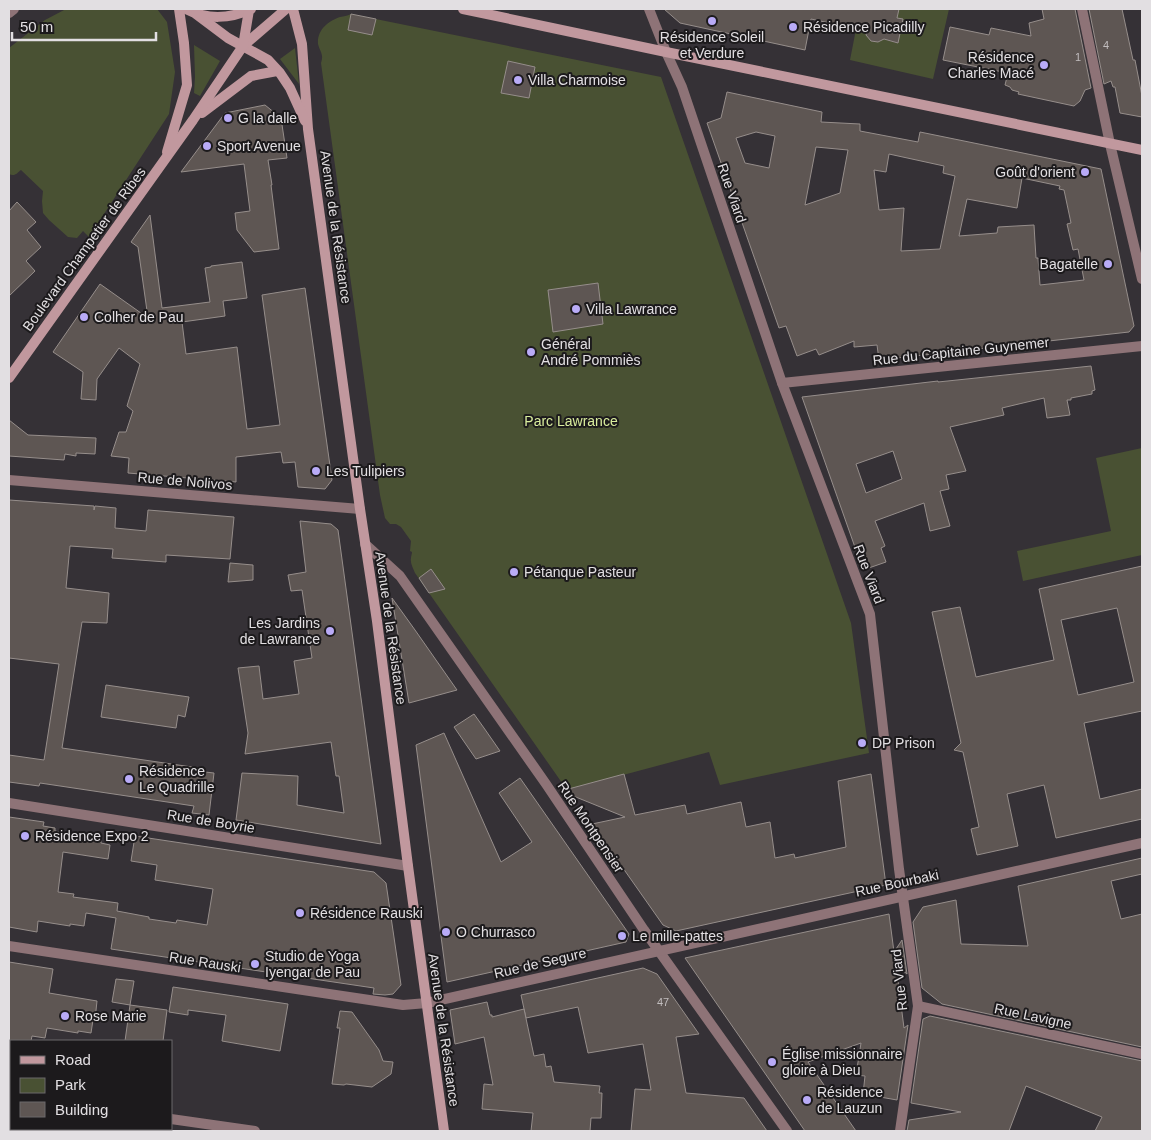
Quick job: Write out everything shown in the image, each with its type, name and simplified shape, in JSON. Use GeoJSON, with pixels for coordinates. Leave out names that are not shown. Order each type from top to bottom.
{"type":"FeatureCollection","features":[{"type":"Feature","properties":{"kind":"main road","name":"Boulevard Champetier de Ribes"},"geometry":{"type":"LineString","coordinates":[[165,159],[187,86],[179,9]]}},
{"type":"Feature","properties":{"kind":"main road"},"geometry":{"type":"LineString","coordinates":[[186,9],[196,14],[214,17],[232,16],[250,9]]}},
{"type":"Feature","properties":{"kind":"main road","name":"Boulevard Champetier de Ribes"},"geometry":{"type":"LineString","coordinates":[[9,378],[193,120],[243,46],[250,9]]}},
{"type":"Feature","properties":{"kind":"main road"},"geometry":{"type":"LineString","coordinates":[[243,46],[286,9]]}},
{"type":"Feature","properties":{"kind":"main road","name":"Avenue de la Résistance"},"geometry":{"type":"LineString","coordinates":[[293,9],[302,44],[308,129],[377,621],[444,1131]]}},
{"type":"Feature","properties":{"kind":"main road"},"geometry":{"type":"LineString","coordinates":[[463,9],[1142,150]]}},
{"type":"Feature","properties":{"kind":"main road","name":"Avenue de la Résistance"},"geometry":{"type":"LineString","coordinates":[[196,14],[228,38],[268,60],[290,88],[308,129]]}},
{"type":"Feature","properties":{"kind":"main road"},"geometry":{"type":"LineString","coordinates":[[193,120],[251,76],[277,71]]}},
{"type":"Feature","properties":{"kind":"street"},"geometry":{"type":"LineString","coordinates":[[9,13],[14,9]]}},
{"type":"Feature","properties":{"kind":"street","name":"Rue Viard"},"geometry":{"type":"LineString","coordinates":[[649,9],[682,87],[782,384],[870,614],[902,896],[918,1006],[900,1131]]}},
{"type":"Feature","properties":{"kind":"street"},"geometry":{"type":"LineString","coordinates":[[1082,9],[1110,144],[1142,279]]}},
{"type":"Feature","properties":{"kind":"street","name":"Rue du Capitaine Guynemer"},"geometry":{"type":"LineString","coordinates":[[782,384],[1142,346]]}},
{"type":"Feature","properties":{"kind":"street","name":"Rue de Nolivos"},"geometry":{"type":"LineString","coordinates":[[9,480],[360,508]]}},
{"type":"Feature","properties":{"kind":"street","name":"Rue Montpensier"},"geometry":{"type":"LineString","coordinates":[[366,544],[400,576],[546,784],[658,950],[787,1131]]}},
{"type":"Feature","properties":{"kind":"street","name":"Rue de Boyrie"},"geometry":{"type":"LineString","coordinates":[[9,802],[408,866]]}},
{"type":"Feature","properties":{"kind":"street","name":"Rue Bourbaki"},"geometry":{"type":"LineString","coordinates":[[658,950],[1142,843]]}},
{"type":"Feature","properties":{"kind":"street","name":"Rue Rauski"},"geometry":{"type":"LineString","coordinates":[[9,946],[403,1006],[427,1003]]}},
{"type":"Feature","properties":{"kind":"street","name":"Rue de Segure"},"geometry":{"type":"LineString","coordinates":[[427,1003],[658,950]]}},
{"type":"Feature","properties":{"kind":"street","name":"Rue Lavigne"},"geometry":{"type":"LineString","coordinates":[[918,1006],[1142,1054]]}},
{"type":"Feature","properties":{"kind":"street"},"geometry":{"type":"LineString","coordinates":[[172,1119],[255,1131]]}},
{"type":"Feature","properties":{"kind":"green space"},"geometry":{"type":"Polygon","coordinates":[[[66,9],[157,9],[167,22],[175,72],[169,114],[89,237],[83,231],[77,238],[68,237],[43,213],[43,191],[21,170],[14,175],[9,174],[9,48],[45,20],[66,9]]]}},
{"type":"Feature","properties":{"kind":"green space"},"geometry":{"type":"Polygon","coordinates":[[[860,9],[866,9],[864,19],[869,23],[866,35],[869,36],[871,41],[878,42],[880,38],[897,43],[904,20],[897,18],[898,10],[893,9],[949,9],[933,79],[850,60],[860,9]]]}},
{"type":"Feature","properties":{"kind":"green space","name":"Parc Lawrance"},"geometry":{"type":"Polygon","coordinates":[[[351,14],[661,77],[851,623],[869,753],[720,785],[709,752],[567,790],[415,573],[411,562],[411,541],[401,527],[396,524],[390,524],[385,518],[380,495],[321,63],[322,55],[318,44],[319,34],[324,27],[336,19],[351,14]]]}},
{"type":"Feature","properties":{"kind":"green space"},"geometry":{"type":"Polygon","coordinates":[[[194,45],[220,61],[200,96],[194,93],[194,45]]]}},
{"type":"Feature","properties":{"kind":"green space"},"geometry":{"type":"Polygon","coordinates":[[[295,48],[299,84],[280,59],[295,48]]]}},
{"type":"Feature","properties":{"kind":"green space"},"geometry":{"type":"Polygon","coordinates":[[[1142,448],[1142,555],[1023,581],[1017,551],[1111,531],[1096,458],[1142,448]]]}},
{"type":"Feature","properties":{"kind":"building"},"geometry":{"type":"Polygon","coordinates":[[[664,9],[899,9],[897,18],[903,19],[898,43],[884,39],[878,42],[871,41],[866,35],[867,31],[811,19],[805,50],[680,23],[664,9]]]}},
{"type":"Feature","properties":{"kind":"building"},"geometry":{"type":"Polygon","coordinates":[[[1042,9],[1075,9],[1091,88],[1085,90],[1080,101],[1074,106],[1018,94],[1019,92],[1005,85],[1008,73],[943,60],[950,27],[989,35],[991,28],[1031,36],[1029,23],[1044,19],[1042,9]]]}},
{"type":"Feature","properties":{"kind":"building"},"geometry":{"type":"Polygon","coordinates":[[[1089,9],[1122,9],[1142,96],[1142,117],[1120,113],[1115,87],[1113,87],[1111,81],[1104,84],[1089,9]]]}},
{"type":"Feature","properties":{"kind":"building"},"geometry":{"type":"Polygon","coordinates":[[[351,14],[376,19],[372,35],[348,30],[351,14]]]}},
{"type":"Feature","properties":{"kind":"building","name":"Villa Charmoise"},"geometry":{"type":"Polygon","coordinates":[[[508,61],[535,67],[529,98],[501,93],[508,61]]]}},
{"type":"Feature","properties":{"kind":"building"},"geometry":{"type":"Polygon","coordinates":[[[727,92],[822,112],[821,122],[860,124],[860,131],[918,142],[920,132],[1101,169],[1134,326],[1129,332],[879,360],[877,345],[854,347],[854,341],[819,355],[816,349],[797,356],[786,326],[779,328],[707,123],[721,118],[727,92]],[[756,132],[736,138],[745,163],[769,168],[775,136],[756,132]],[[816,147],[805,205],[840,193],[848,150],[816,147]],[[889,154],[886,172],[874,170],[879,210],[904,208],[901,251],[940,249],[955,176],[943,173],[944,166],[889,154]],[[1022,178],[1017,208],[967,199],[959,236],[997,233],[998,227],[1034,225],[1040,285],[1084,280],[1078,249],[1073,250],[1067,224],[1071,223],[1064,190],[1059,189],[1060,186],[1022,178]]]}},
{"type":"Feature","properties":{"kind":"building"},"geometry":{"type":"Polygon","coordinates":[[[265,105],[281,118],[287,158],[268,160],[279,249],[254,252],[237,230],[235,213],[250,211],[244,164],[181,172],[225,113],[265,105]]]}},
{"type":"Feature","properties":{"kind":"building"},"geometry":{"type":"Polygon","coordinates":[[[17,202],[36,222],[27,230],[41,247],[26,261],[35,271],[9,296],[9,211],[17,202]]]}},
{"type":"Feature","properties":{"kind":"building"},"geometry":{"type":"Polygon","coordinates":[[[150,215],[162,308],[210,302],[205,268],[242,262],[247,298],[223,301],[225,316],[182,322],[186,354],[237,347],[247,429],[280,425],[262,295],[305,288],[332,480],[325,489],[298,487],[295,462],[283,463],[281,452],[236,457],[236,482],[128,473],[129,458],[111,456],[119,432],[126,432],[133,411],[127,406],[140,364],[119,348],[97,379],[96,400],[81,399],[83,372],[53,352],[100,284],[148,318],[138,247],[131,242],[150,215]]]}},
{"type":"Feature","properties":{"kind":"building","name":"Villa Lawrance"},"geometry":{"type":"Polygon","coordinates":[[[598,283],[603,324],[553,332],[548,290],[598,283]]]}},
{"type":"Feature","properties":{"kind":"building"},"geometry":{"type":"Polygon","coordinates":[[[1091,366],[1095,390],[1092,391],[1092,394],[1067,400],[1070,415],[1047,418],[1044,398],[1002,408],[1004,415],[950,427],[966,471],[946,475],[949,489],[940,491],[950,526],[930,531],[924,503],[875,521],[885,546],[881,548],[886,562],[863,570],[802,397],[1091,366]],[[893,451],[856,464],[866,493],[902,479],[893,451]]]}},
{"type":"Feature","properties":{"kind":"building"},"geometry":{"type":"Polygon","coordinates":[[[9,420],[28,435],[96,438],[95,454],[76,453],[76,456],[65,454],[64,460],[9,456],[9,420]]]}},
{"type":"Feature","properties":{"kind":"building"},"geometry":{"type":"Polygon","coordinates":[[[9,500],[94,506],[94,510],[95,506],[116,508],[115,528],[146,531],[148,510],[234,517],[230,559],[166,555],[166,562],[112,558],[113,549],[70,546],[66,588],[109,593],[107,623],[82,622],[62,748],[192,767],[191,769],[196,771],[214,773],[209,815],[192,813],[194,806],[40,783],[39,786],[9,782],[9,755],[44,760],[59,664],[9,658],[9,500]]]}},
{"type":"Feature","properties":{"kind":"building"},"geometry":{"type":"Polygon","coordinates":[[[300,521],[331,524],[338,530],[381,844],[236,820],[242,773],[298,776],[297,805],[344,813],[339,776],[336,776],[331,742],[245,754],[248,733],[238,668],[259,666],[263,699],[299,694],[294,661],[312,658],[302,590],[291,591],[288,575],[306,572],[300,521]]]}},
{"type":"Feature","properties":{"kind":"building"},"geometry":{"type":"Polygon","coordinates":[[[230,563],[253,565],[253,580],[228,582],[230,563]]]}},
{"type":"Feature","properties":{"kind":"building"},"geometry":{"type":"Polygon","coordinates":[[[1142,566],[1142,711],[1084,723],[1100,799],[1142,789],[1142,819],[1056,838],[1044,785],[1007,794],[1018,846],[977,855],[971,829],[979,827],[963,752],[954,750],[961,743],[932,612],[960,607],[976,677],[1054,660],[1039,589],[1142,566]],[[1117,608],[1061,620],[1078,695],[1134,682],[1117,608]]]}},
{"type":"Feature","properties":{"kind":"building"},"geometry":{"type":"Polygon","coordinates":[[[431,569],[445,589],[429,593],[419,578],[431,569]]]}},
{"type":"Feature","properties":{"kind":"building"},"geometry":{"type":"Polygon","coordinates":[[[392,598],[415,630],[457,690],[409,703],[392,598]]]}},
{"type":"Feature","properties":{"kind":"building"},"geometry":{"type":"Polygon","coordinates":[[[106,685],[189,697],[185,717],[178,715],[176,728],[101,717],[106,685]]]}},
{"type":"Feature","properties":{"kind":"building"},"geometry":{"type":"Polygon","coordinates":[[[474,714],[500,751],[476,759],[454,727],[474,714]]]}},
{"type":"Feature","properties":{"kind":"building"},"geometry":{"type":"Polygon","coordinates":[[[444,733],[501,862],[532,842],[499,793],[520,778],[629,934],[626,942],[447,982],[416,745],[444,733]]]}},
{"type":"Feature","properties":{"kind":"building"},"geometry":{"type":"Polygon","coordinates":[[[624,774],[635,815],[685,805],[687,814],[741,802],[746,827],[770,822],[775,858],[794,854],[795,858],[846,847],[838,781],[871,774],[886,885],[676,931],[663,925],[592,824],[625,817],[561,791],[624,774]]]}},
{"type":"Feature","properties":{"kind":"building"},"geometry":{"type":"Polygon","coordinates":[[[9,817],[44,822],[43,826],[55,828],[55,831],[101,840],[101,843],[110,845],[108,859],[63,852],[58,892],[74,894],[73,897],[118,903],[117,911],[149,917],[149,919],[176,923],[177,920],[207,925],[213,889],[155,880],[157,865],[131,861],[135,836],[374,872],[386,883],[401,985],[393,994],[373,994],[374,988],[111,949],[116,918],[86,913],[84,926],[70,924],[70,926],[38,921],[37,932],[9,927],[9,817]]]}},
{"type":"Feature","properties":{"kind":"building"},"geometry":{"type":"Polygon","coordinates":[[[1142,858],[1142,874],[1111,881],[1121,919],[1142,914],[1142,1047],[942,1004],[922,988],[913,922],[923,907],[956,900],[961,944],[1028,946],[1018,886],[1142,858]]]}},
{"type":"Feature","properties":{"kind":"building"},"geometry":{"type":"Polygon","coordinates":[[[889,914],[894,952],[902,940],[907,974],[896,965],[904,1028],[908,1025],[897,1100],[863,1094],[865,1076],[856,1075],[861,1043],[808,1062],[856,1131],[805,1131],[685,958],[889,914]]]}},
{"type":"Feature","properties":{"kind":"building"},"geometry":{"type":"Polygon","coordinates":[[[9,962],[53,969],[49,993],[97,1001],[95,1020],[93,1020],[91,1033],[47,1028],[45,1038],[32,1036],[31,1040],[9,1041],[9,962]]]}},
{"type":"Feature","properties":{"kind":"building"},"geometry":{"type":"Polygon","coordinates":[[[643,968],[657,974],[699,1034],[676,1037],[686,1093],[744,1098],[767,1131],[631,1131],[635,1089],[651,1090],[643,1044],[588,1053],[578,1007],[526,1018],[521,995],[643,968]]]}},
{"type":"Feature","properties":{"kind":"building"},"geometry":{"type":"Polygon","coordinates":[[[116,979],[134,981],[130,1005],[112,1002],[116,979]]]}},
{"type":"Feature","properties":{"kind":"building"},"geometry":{"type":"Polygon","coordinates":[[[173,987],[288,1004],[280,1051],[222,1041],[226,1015],[188,1010],[188,1015],[169,1012],[173,987]]]}},
{"type":"Feature","properties":{"kind":"building"},"geometry":{"type":"Polygon","coordinates":[[[487,1002],[492,1017],[524,1009],[534,1056],[544,1054],[546,1067],[551,1066],[554,1082],[600,1086],[599,1093],[602,1093],[601,1118],[591,1118],[590,1131],[531,1131],[533,1113],[482,1109],[484,1084],[493,1085],[484,1037],[455,1044],[450,1010],[487,1002]]]}},
{"type":"Feature","properties":{"kind":"building"},"geometry":{"type":"Polygon","coordinates":[[[130,1005],[167,1010],[163,1040],[125,1040],[130,1005]]]}},
{"type":"Feature","properties":{"kind":"building"},"geometry":{"type":"Polygon","coordinates":[[[340,1011],[352,1012],[379,1050],[383,1061],[393,1062],[391,1074],[372,1087],[332,1084],[340,1028],[337,1028],[340,1011]]]}},
{"type":"Feature","properties":{"kind":"building"},"geometry":{"type":"Polygon","coordinates":[[[930,1016],[1142,1061],[1142,1131],[1095,1131],[1102,1117],[1026,1086],[1009,1131],[907,1131],[909,1120],[961,1112],[911,1103],[923,1019],[930,1016]]]}},
{"type":"Feature","properties":{"kind":"place","name":"Résidence Soleil et Verdure"},"geometry":{"type":"Point","coordinates":[712,21]}},
{"type":"Feature","properties":{"kind":"place","name":"Résidence Picadilly"},"geometry":{"type":"Point","coordinates":[793,27]}},
{"type":"Feature","properties":{"kind":"place","name":"Résidence Charles Macé"},"geometry":{"type":"Point","coordinates":[1044,65]}},
{"type":"Feature","properties":{"kind":"place","name":"Villa Charmoise"},"geometry":{"type":"Point","coordinates":[518,80]}},
{"type":"Feature","properties":{"kind":"place","name":"G la dalle"},"geometry":{"type":"Point","coordinates":[228,118]}},
{"type":"Feature","properties":{"kind":"place","name":"Sport Avenue"},"geometry":{"type":"Point","coordinates":[207,146]}},
{"type":"Feature","properties":{"kind":"place","name":"Goût d'orient"},"geometry":{"type":"Point","coordinates":[1085,172]}},
{"type":"Feature","properties":{"kind":"place","name":"Bagatelle"},"geometry":{"type":"Point","coordinates":[1108,264]}},
{"type":"Feature","properties":{"kind":"place","name":"Villa Lawrance"},"geometry":{"type":"Point","coordinates":[576,309]}},
{"type":"Feature","properties":{"kind":"place","name":"Colher de Pau"},"geometry":{"type":"Point","coordinates":[84,317]}},
{"type":"Feature","properties":{"kind":"place","name":"Général André Pommiès"},"geometry":{"type":"Point","coordinates":[531,352]}},
{"type":"Feature","properties":{"kind":"place","name":"Les Tulipiers"},"geometry":{"type":"Point","coordinates":[316,471]}},
{"type":"Feature","properties":{"kind":"place","name":"Pétanque Pasteur"},"geometry":{"type":"Point","coordinates":[514,572]}},
{"type":"Feature","properties":{"kind":"place","name":"Les Jardins de Lawrance"},"geometry":{"type":"Point","coordinates":[330,631]}},
{"type":"Feature","properties":{"kind":"place","name":"DP Prison"},"geometry":{"type":"Point","coordinates":[862,743]}},
{"type":"Feature","properties":{"kind":"place","name":"Résidence Le Quadrille"},"geometry":{"type":"Point","coordinates":[129,779]}},
{"type":"Feature","properties":{"kind":"place","name":"Résidence Expo 2"},"geometry":{"type":"Point","coordinates":[25,836]}},
{"type":"Feature","properties":{"kind":"place","name":"Résidence Rauski"},"geometry":{"type":"Point","coordinates":[300,913]}},
{"type":"Feature","properties":{"kind":"place","name":"O Churrasco"},"geometry":{"type":"Point","coordinates":[446,932]}},
{"type":"Feature","properties":{"kind":"place","name":"Le mille-pattes"},"geometry":{"type":"Point","coordinates":[622,936]}},
{"type":"Feature","properties":{"kind":"place","name":"Studio de Yoga Iyengar de Pau"},"geometry":{"type":"Point","coordinates":[255,964]}},
{"type":"Feature","properties":{"kind":"place","name":"Rose Marie"},"geometry":{"type":"Point","coordinates":[65,1016]}},
{"type":"Feature","properties":{"kind":"place","name":"Église missionnaire gloire à Dieu"},"geometry":{"type":"Point","coordinates":[772,1062]}},
{"type":"Feature","properties":{"kind":"place","name":"Résidence de Lauzun"},"geometry":{"type":"Point","coordinates":[807,1100]}}]}
